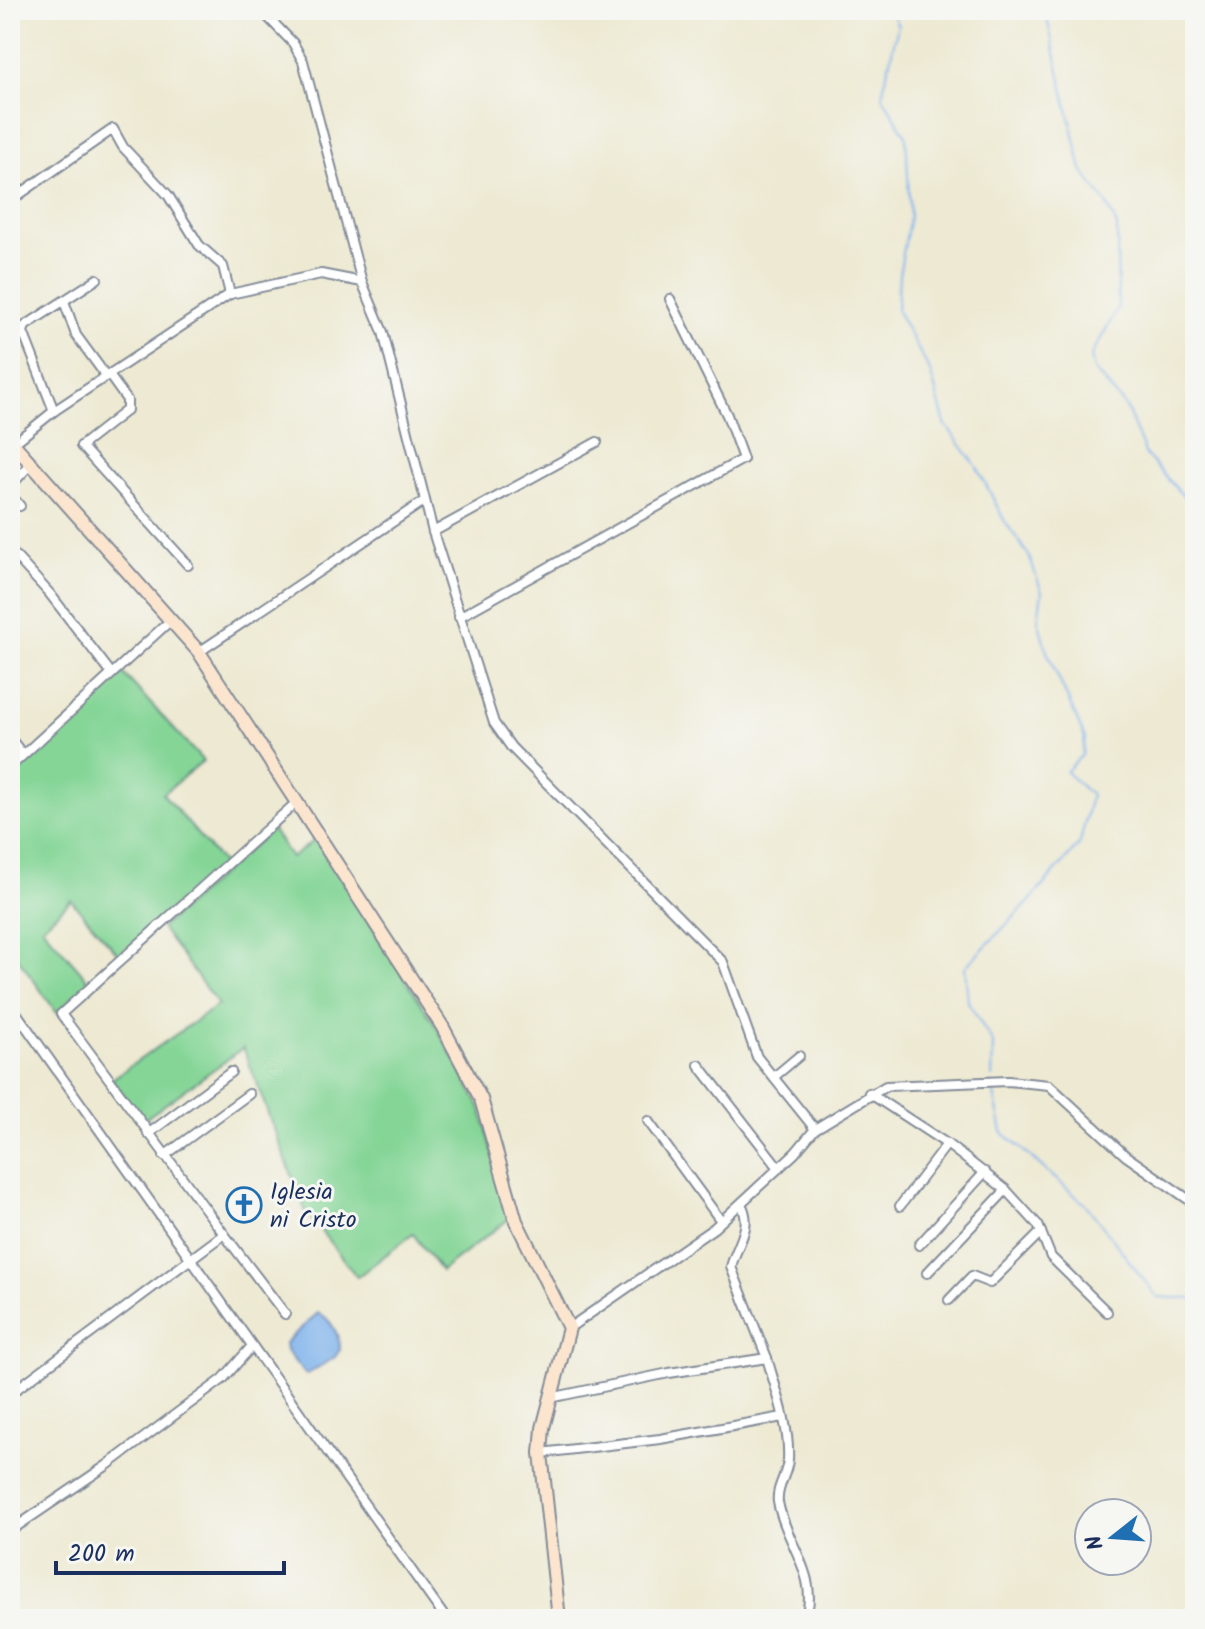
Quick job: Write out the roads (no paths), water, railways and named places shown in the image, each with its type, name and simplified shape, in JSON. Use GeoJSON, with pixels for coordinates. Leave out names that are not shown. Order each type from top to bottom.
{"type":"FeatureCollection","features":[{"type":"Feature","properties":{"kind":"street"},"geometry":{"type":"LineString","coordinates":[[261,10],[293,43],[303,61],[362,282],[383,332],[433,532],[500,734],[723,962],[752,1047],[815,1129]]}},
{"type":"Feature","properties":{"kind":"street"},"geometry":{"type":"LineString","coordinates":[[10,201],[113,129],[123,147],[168,195],[199,245],[223,266],[230,294]]}},
{"type":"Feature","properties":{"kind":"street"},"geometry":{"type":"LineString","coordinates":[[362,282],[321,274],[230,294],[11,442],[199,652],[442,1026],[487,1115],[516,1221],[569,1328]]}},
{"type":"Feature","properties":{"kind":"street"},"geometry":{"type":"LineString","coordinates":[[54,411],[23,332],[25,326],[97,279]]}},
{"type":"Feature","properties":{"kind":"street"},"geometry":{"type":"LineString","coordinates":[[459,617],[743,459],[727,415],[670,299]]}},
{"type":"Feature","properties":{"kind":"street"},"geometry":{"type":"LineString","coordinates":[[64,301],[76,335],[127,400],[127,410],[81,446],[161,539],[188,565]]}},
{"type":"Feature","properties":{"kind":"street"},"geometry":{"type":"LineString","coordinates":[[433,532],[597,442]]}},
{"type":"Feature","properties":{"kind":"street"},"geometry":{"type":"LineString","coordinates":[[10,486],[31,464]]}},
{"type":"Feature","properties":{"kind":"street"},"geometry":{"type":"LineString","coordinates":[[10,494],[20,506]]}},
{"type":"Feature","properties":{"kind":"street"},"geometry":{"type":"LineString","coordinates":[[199,652],[424,501]]}},
{"type":"Feature","properties":{"kind":"street"},"geometry":{"type":"LineString","coordinates":[[10,550],[50,594],[111,673]]}},
{"type":"Feature","properties":{"kind":"street"},"geometry":{"type":"LineString","coordinates":[[10,767],[171,620]]}},
{"type":"Feature","properties":{"kind":"street"},"geometry":{"type":"LineString","coordinates":[[10,738],[23,755]]}},
{"type":"Feature","properties":{"kind":"street"},"geometry":{"type":"LineString","coordinates":[[285,1314],[66,1024],[62,1012],[297,802]]}},
{"type":"Feature","properties":{"kind":"street"},"geometry":{"type":"LineString","coordinates":[[10,1004],[446,1619]]}},
{"type":"Feature","properties":{"kind":"street"},"geometry":{"type":"LineString","coordinates":[[774,1077],[799,1056]]}},
{"type":"Feature","properties":{"kind":"street"},"geometry":{"type":"LineString","coordinates":[[699,1065],[779,1168]]}},
{"type":"Feature","properties":{"kind":"street"},"geometry":{"type":"LineString","coordinates":[[148,1134],[231,1072]]}},
{"type":"Feature","properties":{"kind":"street"},"geometry":{"type":"LineString","coordinates":[[559,1619],[541,1453],[550,1398],[569,1328],[721,1221],[779,1168],[815,1129],[869,1093],[895,1084],[1008,1081],[1055,1089],[1126,1156],[1195,1204]]}},
{"type":"Feature","properties":{"kind":"street"},"geometry":{"type":"LineString","coordinates":[[869,1093],[947,1144],[1006,1190],[1041,1232],[1051,1257],[1107,1312]]}},
{"type":"Feature","properties":{"kind":"street"},"geometry":{"type":"LineString","coordinates":[[164,1156],[249,1094]]}},
{"type":"Feature","properties":{"kind":"street"},"geometry":{"type":"LineString","coordinates":[[648,1121],[721,1221]]}},
{"type":"Feature","properties":{"kind":"street"},"geometry":{"type":"LineString","coordinates":[[900,1206],[947,1144]]}},
{"type":"Feature","properties":{"kind":"street"},"geometry":{"type":"LineString","coordinates":[[919,1245],[985,1172]]}},
{"type":"Feature","properties":{"kind":"street"},"geometry":{"type":"LineString","coordinates":[[927,1273],[1006,1190]]}},
{"type":"Feature","properties":{"kind":"street"},"geometry":{"type":"LineString","coordinates":[[741,1204],[747,1217],[746,1230],[731,1267],[767,1358],[783,1417],[788,1461],[778,1501],[802,1564],[809,1606],[805,1619]]}},
{"type":"Feature","properties":{"kind":"street"},"geometry":{"type":"LineString","coordinates":[[949,1300],[972,1276],[990,1283],[1041,1232]]}},
{"type":"Feature","properties":{"kind":"street"},"geometry":{"type":"LineString","coordinates":[[10,1394],[224,1234]]}},
{"type":"Feature","properties":{"kind":"street"},"geometry":{"type":"LineString","coordinates":[[10,1531],[106,1466],[223,1379],[252,1346]]}},
{"type":"Feature","properties":{"kind":"street"},"geometry":{"type":"LineString","coordinates":[[550,1398],[669,1373],[767,1358]]}},
{"type":"Feature","properties":{"kind":"street"},"geometry":{"type":"LineString","coordinates":[[541,1453],[660,1439],[783,1417]]}},
{"type":"Feature","properties":{"kind":"water"},"geometry":{"type":"Polygon","coordinates":[[[318,1313],[334,1328],[340,1349],[335,1357],[306,1375],[286,1351],[285,1343],[318,1313]]]}},
{"type":"Feature","properties":{"kind":"waterway"},"geometry":{"type":"LineString","coordinates":[[891,10],[898,26],[882,95],[906,136],[910,216],[899,275],[897,311],[930,371],[945,424],[977,467],[1004,520],[1029,556],[1042,592],[1038,620],[1047,652],[1085,738],[1082,755],[1066,772],[1091,795],[1080,843],[1028,903],[965,967],[968,1002],[993,1043],[992,1077]]}},
{"type":"Feature","properties":{"kind":"waterway"},"geometry":{"type":"LineString","coordinates":[[1045,10],[1082,170],[1107,204],[1117,226],[1118,308],[1091,356],[1094,370],[1126,407],[1146,455],[1195,509]]}},
{"type":"Feature","properties":{"kind":"waterway"},"geometry":{"type":"LineString","coordinates":[[992,1084],[1002,1132],[1087,1206],[1157,1297],[1195,1299]]}},
{"type":"Feature","properties":{"kind":"place","name":"Iglesia ni Cristo"},"geometry":{"type":"Point","coordinates":[244,1205]}}]}
